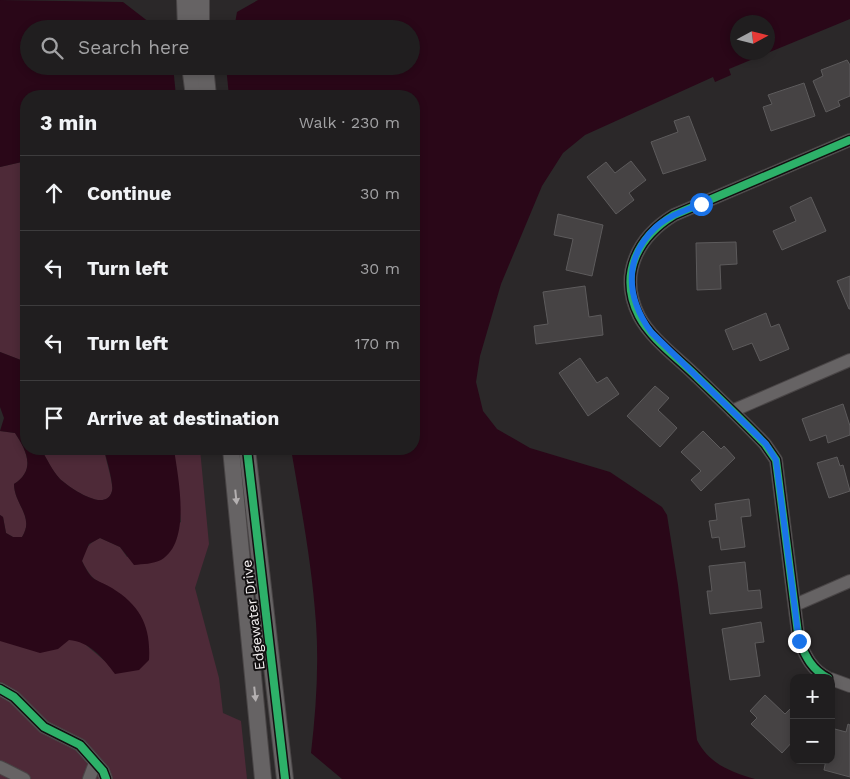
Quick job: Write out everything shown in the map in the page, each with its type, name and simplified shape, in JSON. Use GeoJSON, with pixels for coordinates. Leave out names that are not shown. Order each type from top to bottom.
{"type":"FeatureCollection","features":[{"type":"Feature","properties":{"kind":"street"},"geometry":{"type":"LineString","coordinates":[[185,0],[192,20]]}},
{"type":"Feature","properties":{"kind":"street"},"geometry":{"type":"LineString","coordinates":[[195,20],[201,0]]}},
{"type":"Feature","properties":{"kind":"street"},"geometry":{"type":"LineString","coordinates":[[191,75],[193,90]]}},
{"type":"Feature","properties":{"kind":"street"},"geometry":{"type":"LineString","coordinates":[[206,75],[207,90]]}},
{"type":"Feature","properties":{"kind":"street"},"geometry":{"type":"LineString","coordinates":[[820,674],[807,660],[799,641],[776,460],[766,444],[651,332],[639,316],[632,298],[631,278],[634,259],[644,241],[657,226],[674,215],[850,140]]}},
{"type":"Feature","properties":{"kind":"street"},"geometry":{"type":"LineString","coordinates":[[732,411],[850,360]]}},
{"type":"Feature","properties":{"kind":"street","name":"Edgewater Drive"},"geometry":{"type":"LineString","coordinates":[[232,455],[263,779]]}},
{"type":"Feature","properties":{"kind":"street","name":"Edgewater Drive"},"geometry":{"type":"LineString","coordinates":[[248,455],[285,779]]}},
{"type":"Feature","properties":{"kind":"street"},"geometry":{"type":"LineString","coordinates":[[795,605],[850,581]]}},
{"type":"Feature","properties":{"kind":"street"},"geometry":{"type":"LineString","coordinates":[[835,680],[850,686]]}},
{"type":"Feature","properties":{"kind":"street"},"geometry":{"type":"LineString","coordinates":[[0,689],[14,697],[44,727],[80,745],[106,779]]}},
{"type":"Feature","properties":{"kind":"street"},"geometry":{"type":"LineString","coordinates":[[89,779],[95,763]]}},
{"type":"Feature","properties":{"kind":"street"},"geometry":{"type":"LineString","coordinates":[[0,767],[24,779]]}},
{"type":"Feature","properties":{"kind":"shaded area"},"geometry":{"type":"Polygon","coordinates":[[[0,0],[123,2],[146,20],[20,20],[20,75],[420,75],[420,20],[236,20],[237,12],[258,0],[850,0],[850,19],[775,50],[775,15],[730,15],[730,60],[751,60],[729,69],[731,75],[715,82],[713,77],[585,135],[563,153],[542,186],[501,284],[480,356],[476,382],[483,411],[497,429],[530,448],[610,472],[662,507],[667,515],[678,585],[697,740],[714,761],[729,770],[755,779],[342,779],[311,753],[316,688],[316,623],[309,557],[292,455],[420,455],[420,90],[20,90],[20,162],[0,167],[0,0]]]}},
{"type":"Feature","properties":{"kind":"shaded area"},"geometry":{"type":"Polygon","coordinates":[[[20,162],[20,360],[0,352],[0,167],[20,162]]]}},
{"type":"Feature","properties":{"kind":"shaded area"},"geometry":{"type":"Polygon","coordinates":[[[0,352],[20,360],[20,442],[15,433],[0,431],[4,418],[0,407],[0,352]]]}},
{"type":"Feature","properties":{"kind":"shaded area"},"geometry":{"type":"Polygon","coordinates":[[[0,431],[15,433],[20,442],[20,455],[26,455],[27,467],[25,473],[14,484],[26,523],[22,537],[13,537],[6,533],[3,517],[0,515],[0,431]]]}},
{"type":"Feature","properties":{"kind":"shaded area"},"geometry":{"type":"Polygon","coordinates":[[[26,455],[44,455],[60,479],[87,497],[103,500],[112,491],[110,470],[106,455],[175,455],[181,509],[177,539],[171,551],[161,560],[148,564],[134,565],[120,547],[100,538],[89,544],[82,561],[91,576],[122,595],[142,618],[148,637],[149,660],[139,670],[115,674],[95,652],[76,641],[69,640],[58,649],[40,653],[0,641],[0,515],[3,517],[6,533],[13,537],[22,537],[26,523],[14,484],[25,473],[26,455]]]}},
{"type":"Feature","properties":{"kind":"shaded area"},"geometry":{"type":"Polygon","coordinates":[[[44,455],[106,455],[111,477],[112,491],[103,500],[87,497],[60,479],[44,455]]]}},
{"type":"Feature","properties":{"kind":"shaded area"},"geometry":{"type":"Polygon","coordinates":[[[175,455],[201,455],[209,544],[195,588],[219,678],[223,713],[241,721],[247,779],[0,779],[0,616],[69,640],[80,640],[106,662],[108,586],[95,580],[82,561],[86,550],[93,542],[100,538],[120,547],[127,557],[181,522],[175,455]]]}},
{"type":"Feature","properties":{"kind":"pier"},"geometry":{"type":"Polygon","coordinates":[[[174,75],[227,75],[228,90],[175,90],[174,75]]]}},
{"type":"Feature","properties":{"kind":"building"},"geometry":{"type":"Polygon","coordinates":[[[847,60],[850,65],[850,96],[838,101],[840,106],[826,112],[813,81],[823,76],[821,70],[847,60]]]}},
{"type":"Feature","properties":{"kind":"building"},"geometry":{"type":"Polygon","coordinates":[[[804,83],[815,116],[771,131],[763,107],[772,104],[768,95],[804,83]]]}},
{"type":"Feature","properties":{"kind":"building"},"geometry":{"type":"Polygon","coordinates":[[[689,116],[706,160],[663,174],[651,142],[678,132],[674,121],[689,116]]]}},
{"type":"Feature","properties":{"kind":"building"},"geometry":{"type":"Polygon","coordinates":[[[631,161],[646,180],[629,193],[634,200],[616,214],[587,177],[606,162],[615,173],[631,161]]]}},
{"type":"Feature","properties":{"kind":"building"},"geometry":{"type":"Polygon","coordinates":[[[811,197],[826,231],[782,250],[773,231],[796,221],[790,207],[811,197]]]}},
{"type":"Feature","properties":{"kind":"building"},"geometry":{"type":"Polygon","coordinates":[[[558,214],[603,225],[592,276],[566,270],[573,239],[554,235],[558,214]]]}},
{"type":"Feature","properties":{"kind":"building"},"geometry":{"type":"Polygon","coordinates":[[[736,242],[737,264],[720,265],[721,289],[697,290],[696,243],[736,242]]]}},
{"type":"Feature","properties":{"kind":"building"},"geometry":{"type":"Polygon","coordinates":[[[850,276],[850,309],[849,309],[837,281],[850,276]]]}},
{"type":"Feature","properties":{"kind":"building"},"geometry":{"type":"Polygon","coordinates":[[[585,286],[589,317],[601,315],[603,335],[536,344],[534,326],[548,324],[543,292],[585,286]]]}},
{"type":"Feature","properties":{"kind":"building"},"geometry":{"type":"Polygon","coordinates":[[[766,313],[771,327],[779,324],[789,349],[760,361],[752,343],[733,350],[725,330],[766,313]]]}},
{"type":"Feature","properties":{"kind":"building"},"geometry":{"type":"Polygon","coordinates":[[[580,358],[597,383],[607,377],[619,394],[588,416],[559,373],[580,358]]]}},
{"type":"Feature","properties":{"kind":"building"},"geometry":{"type":"Polygon","coordinates":[[[655,386],[669,398],[658,410],[677,428],[660,447],[627,416],[655,386]]]}},
{"type":"Feature","properties":{"kind":"building"},"geometry":{"type":"Polygon","coordinates":[[[843,404],[850,426],[850,435],[828,443],[826,435],[810,441],[802,419],[843,404]]]}},
{"type":"Feature","properties":{"kind":"building"},"geometry":{"type":"Polygon","coordinates":[[[703,431],[721,449],[724,446],[735,458],[701,491],[691,480],[701,471],[681,452],[703,431]]]}},
{"type":"Feature","properties":{"kind":"building"},"geometry":{"type":"Polygon","coordinates":[[[837,457],[840,466],[843,465],[850,491],[829,498],[817,463],[837,457]]]}},
{"type":"Feature","properties":{"kind":"building"},"geometry":{"type":"Polygon","coordinates":[[[749,499],[751,516],[741,517],[745,547],[721,550],[719,537],[712,538],[709,521],[717,520],[715,504],[749,499]]]}},
{"type":"Feature","properties":{"kind":"building"},"geometry":{"type":"Polygon","coordinates":[[[745,562],[748,591],[760,590],[762,608],[710,614],[707,591],[712,591],[709,566],[745,562]]]}},
{"type":"Feature","properties":{"kind":"building"},"geometry":{"type":"Polygon","coordinates":[[[761,622],[764,642],[755,643],[760,676],[730,680],[722,629],[761,622]]]}},
{"type":"Feature","properties":{"kind":"building"},"geometry":{"type":"Polygon","coordinates":[[[765,695],[785,714],[790,709],[790,744],[782,753],[751,724],[757,718],[750,711],[765,695]]]}},
{"type":"Feature","properties":{"kind":"building"},"geometry":{"type":"Polygon","coordinates":[[[848,724],[850,725],[850,777],[824,770],[825,764],[835,764],[835,729],[846,732],[848,724]]]}},
{"type":"Feature","properties":{"kind":"cycle path"},"geometry":{"type":"LineString","coordinates":[[821,674],[807,658],[799,641],[776,460],[757,435],[650,333],[639,316],[633,301],[631,271],[635,258],[650,234],[674,215],[850,140]]}},
{"type":"Feature","properties":{"kind":"cycle path"},"geometry":{"type":"LineString","coordinates":[[248,455],[285,779]]}},
{"type":"Feature","properties":{"kind":"cycle path"},"geometry":{"type":"LineString","coordinates":[[0,689],[14,697],[44,727],[80,745],[103,771],[106,779]]}},
{"type":"Feature","properties":{"kind":"route"},"geometry":{"type":"LineString","coordinates":[[701,204],[674,215],[657,226],[644,241],[634,259],[631,278],[632,298],[639,316],[651,332],[766,444],[776,460],[799,641]]}}]}
